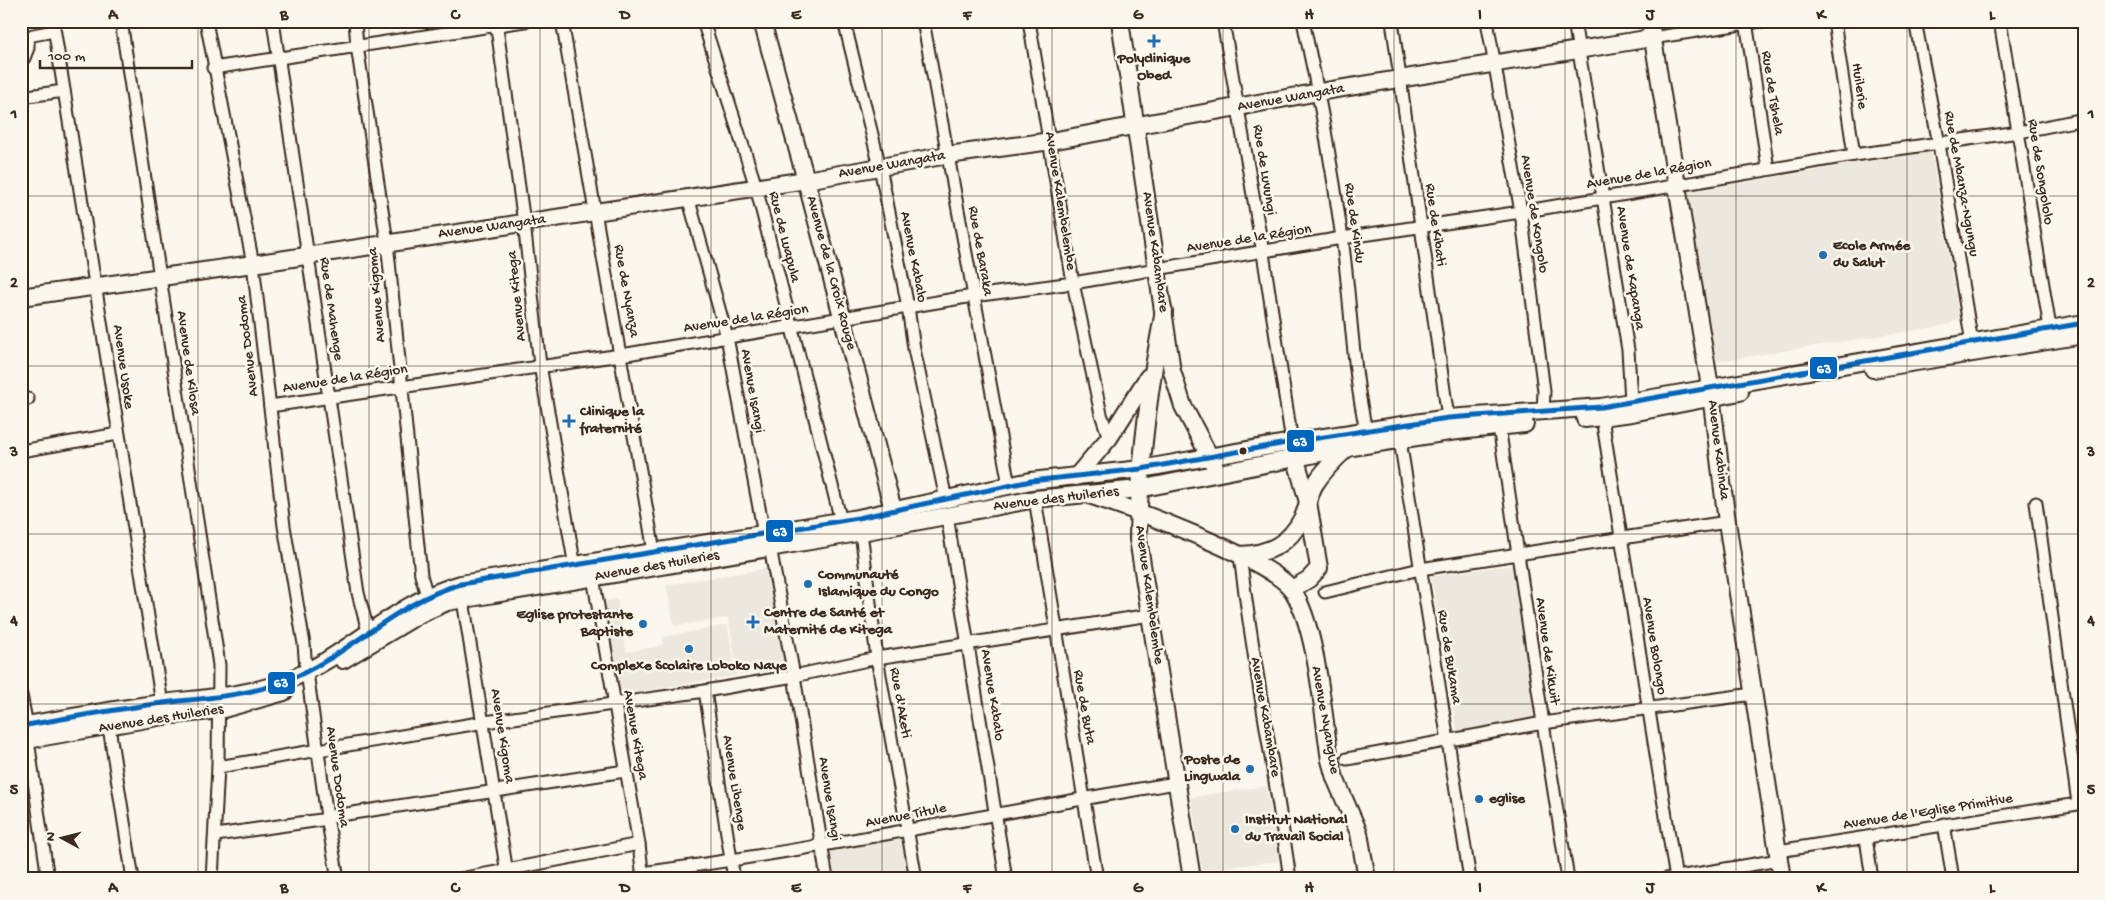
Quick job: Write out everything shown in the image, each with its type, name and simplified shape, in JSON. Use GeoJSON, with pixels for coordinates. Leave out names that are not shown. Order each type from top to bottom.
{"type":"FeatureCollection","features":[{"type":"Feature","properties":{"kind":"main road","name":"Avenue de la Croix Rouge"},"geometry":{"type":"LineString","coordinates":[[762,21],[895,518]]}},
{"type":"Feature","properties":{"kind":"main road","name":"Avenue Kabambare"},"geometry":{"type":"LineString","coordinates":[[1120,21],[1159,269],[1172,370],[1183,406],[1219,473]]}},
{"type":"Feature","properties":{"kind":"main road","name":"Avenue Kabinda"},"geometry":{"type":"LineString","coordinates":[[1650,21],[1710,392],[1727,522],[1782,879]]}},
{"type":"Feature","properties":{"kind":"main road","name":"Avenue Wangata"},"geometry":{"type":"LineString","coordinates":[[21,297],[161,278],[308,254],[806,180],[948,155],[1137,127],[1319,92],[1652,38]]}},
{"type":"Feature","properties":{"kind":"main road","name":"Avenue Kalembelembe"},"geometry":{"type":"LineString","coordinates":[[1164,311],[1151,373],[1139,489],[1138,539],[1192,879]]}},
{"type":"Feature","properties":{"kind":"main road","name":"Avenue des Huileries"},"geometry":{"type":"LineString","coordinates":[[767,541],[841,521],[947,516],[1035,499],[1139,489],[1219,473],[1366,430],[1449,425],[1788,383],[1973,347],[2050,328],[2084,323]]}},
{"type":"Feature","properties":{"kind":"main road","name":"Avenue des Huileries"},"geometry":{"type":"LineString","coordinates":[[1973,347],[2084,335]]}},
{"type":"Feature","properties":{"kind":"main road"},"geometry":{"type":"LineString","coordinates":[[1076,477],[1109,438],[1151,373]]}},
{"type":"Feature","properties":{"kind":"main road","name":"Avenue des Huileries"},"geometry":{"type":"LineString","coordinates":[[24,733],[163,710],[220,703],[307,675],[420,614],[447,602],[462,592],[575,567],[656,560],[767,541],[861,532],[946,499],[1009,485],[1141,469],[1210,457],[1293,450],[1346,448],[1400,440],[1449,425],[1499,426],[1602,418],[1710,392]]}},
{"type":"Feature","properties":{"kind":"main road"},"geometry":{"type":"LineString","coordinates":[[1240,555],[1261,554],[1276,548],[1298,526],[1315,485],[1328,464],[1346,448]]}},
{"type":"Feature","properties":{"kind":"main road"},"geometry":{"type":"LineString","coordinates":[[1090,494],[1240,555],[1268,570],[1292,589],[1309,578],[1319,568],[1308,502],[1293,450]]}},
{"type":"Feature","properties":{"kind":"main road","name":"Avenue des Huileries"},"geometry":{"type":"LineString","coordinates":[[307,675],[368,630],[427,596],[593,578],[656,560]]}},
{"type":"Feature","properties":{"kind":"main road","name":"Avenue Nyangwe"},"geometry":{"type":"LineString","coordinates":[[1292,589],[1309,633],[1330,760],[1335,778],[1359,833],[1367,879]]}},
{"type":"Feature","properties":{"kind":"main road","name":"Avenue des Huileries"},"geometry":{"type":"LineString","coordinates":[[24,733],[109,727],[163,710]]}},
{"type":"Feature","properties":{"kind":"street","name":"Avenue de Kilosa"},"geometry":{"type":"LineString","coordinates":[[121,21],[161,278],[174,384],[218,664],[220,703],[216,835],[212,879]]}},
{"type":"Feature","properties":{"kind":"street","name":"Avenue Dodoma"},"geometry":{"type":"LineString","coordinates":[[206,21],[213,68],[254,264],[284,526],[304,644],[338,879]]}},
{"type":"Feature","properties":{"kind":"street","name":"Rue de Mahenge"},"geometry":{"type":"LineString","coordinates":[[273,21],[277,59],[358,593],[368,630]]}},
{"type":"Feature","properties":{"kind":"street","name":"Avenue Kigoma"},"geometry":{"type":"LineString","coordinates":[[355,21],[357,46],[387,242],[400,386],[421,575],[427,596]]}},
{"type":"Feature","properties":{"kind":"street"},"geometry":{"type":"LineString","coordinates":[[213,68],[525,21]]}},
{"type":"Feature","properties":{"kind":"street","name":"Rue de Nyanza"},"geometry":{"type":"LineString","coordinates":[[562,21],[597,212],[656,560]]}},
{"type":"Feature","properties":{"kind":"street","name":"Rue de Luapula"},"geometry":{"type":"LineString","coordinates":[[703,21],[756,187],[841,521]]}},
{"type":"Feature","properties":{"kind":"street","name":"Avenue Kabalo"},"geometry":{"type":"LineString","coordinates":[[844,21],[880,167],[908,307],[914,349],[946,499]]}},
{"type":"Feature","properties":{"kind":"street","name":"Rue de Baraka"},"geometry":{"type":"LineString","coordinates":[[923,21],[1009,485]]}},
{"type":"Feature","properties":{"kind":"street","name":"Avenue Kalembelembe"},"geometry":{"type":"LineString","coordinates":[[1030,21],[1073,284],[1101,414],[1109,438]]}},
{"type":"Feature","properties":{"kind":"street","name":"Rue de Luvungi"},"geometry":{"type":"LineString","coordinates":[[1223,21],[1263,253],[1293,450]]}},
{"type":"Feature","properties":{"kind":"street","name":"Rue de Kindu"},"geometry":{"type":"LineString","coordinates":[[1303,21],[1319,92],[1342,238],[1358,386],[1366,430]]}},
{"type":"Feature","properties":{"kind":"street","name":"Rue de Kibati"},"geometry":{"type":"LineString","coordinates":[[1392,21],[1449,425]]}},
{"type":"Feature","properties":{"kind":"street","name":"Avenue de Kongolo"},"geometry":{"type":"LineString","coordinates":[[1487,21],[1521,212],[1544,392],[1543,412]]}},
{"type":"Feature","properties":{"kind":"street","name":"Avenue de Kapanga"},"geometry":{"type":"LineString","coordinates":[[1574,21],[1628,350],[1631,401]]}},
{"type":"Feature","properties":{"kind":"street","name":"Avenue Wangata"},"geometry":{"type":"LineString","coordinates":[[1652,38],[1761,21]]}},
{"type":"Feature","properties":{"kind":"street","name":"Huilerie"},"geometry":{"type":"LineString","coordinates":[[1834,21],[1854,155]]}},
{"type":"Feature","properties":{"kind":"street","name":"Rue de Mbanza-Ngungu"},"geometry":{"type":"LineString","coordinates":[[1915,21],[1939,144],[1973,347]]}},
{"type":"Feature","properties":{"kind":"street","name":"Rue de Songololo"},"geometry":{"type":"LineString","coordinates":[[2000,21],[2050,328]]}},
{"type":"Feature","properties":{"kind":"street","name":"Rue de Tshela"},"geometry":{"type":"LineString","coordinates":[[1746,23],[1768,170]]}},
{"type":"Feature","properties":{"kind":"street","name":"Avenue Kitega"},"geometry":{"type":"LineString","coordinates":[[496,24],[524,223],[540,365],[575,567]]}},
{"type":"Feature","properties":{"kind":"street"},"geometry":{"type":"LineString","coordinates":[[21,58],[24,58],[28,48],[28,38],[54,26]]}},
{"type":"Feature","properties":{"kind":"street","name":"Avenue Usoke"},"geometry":{"type":"LineString","coordinates":[[54,26],[97,286],[118,434],[163,710]]}},
{"type":"Feature","properties":{"kind":"street"},"geometry":{"type":"LineString","coordinates":[[21,97],[64,91]]}},
{"type":"Feature","properties":{"kind":"street","name":"Avenue de la Région"},"geometry":{"type":"LineString","coordinates":[[270,406],[540,365],[621,355],[973,296],[1073,284],[1342,238],[1521,212],[1854,155],[2019,132],[2084,119]]}},
{"type":"Feature","properties":{"kind":"street","name":"Avenue Isangi"},"geometry":{"type":"LineString","coordinates":[[688,197],[727,337],[794,676],[826,879]]}},
{"type":"Feature","properties":{"kind":"street","name":"Avenue Bolongo"},"geometry":{"type":"LineString","coordinates":[[1602,418],[1673,878]]}},
{"type":"Feature","properties":{"kind":"street","name":"Avenue de Kikwit"},"geometry":{"type":"LineString","coordinates":[[1499,426],[1568,879]]}},
{"type":"Feature","properties":{"kind":"street"},"geometry":{"type":"LineString","coordinates":[[21,451],[118,434]]}},
{"type":"Feature","properties":{"kind":"street","name":"Rue de Bukama"},"geometry":{"type":"LineString","coordinates":[[1400,440],[1470,879]]}},
{"type":"Feature","properties":{"kind":"street","name":"Rue de Buta"},"geometry":{"type":"LineString","coordinates":[[1035,499],[1097,879]]}},
{"type":"Feature","properties":{"kind":"street"},"geometry":{"type":"LineString","coordinates":[[2036,502],[2081,803]]}},
{"type":"Feature","properties":{"kind":"street","name":"Avenue Kabalo"},"geometry":{"type":"LineString","coordinates":[[947,516],[969,642],[1006,879]]}},
{"type":"Feature","properties":{"kind":"street"},"geometry":{"type":"LineString","coordinates":[[1325,592],[1420,569],[1727,522]]}},
{"type":"Feature","properties":{"kind":"street","name":"Rue d'Aketi"},"geometry":{"type":"LineString","coordinates":[[861,532],[877,658],[916,879]]}},
{"type":"Feature","properties":{"kind":"street","name":"Avenue Kabambare"},"geometry":{"type":"LineString","coordinates":[[1240,555],[1246,603],[1275,770],[1290,879]]}},
{"type":"Feature","properties":{"kind":"street","name":"Avenue Kitega"},"geometry":{"type":"LineString","coordinates":[[593,578],[639,844],[642,876]]}},
{"type":"Feature","properties":{"kind":"street","name":"Avenue Kigoma"},"geometry":{"type":"LineString","coordinates":[[462,592],[508,875]]}},
{"type":"Feature","properties":{"kind":"street"},"geometry":{"type":"LineString","coordinates":[[218,767],[484,722],[705,691],[969,642],[1150,615]]}},
{"type":"Feature","properties":{"kind":"street","name":"Avenue Libenge"},"geometry":{"type":"LineString","coordinates":[[705,691],[734,879]]}},
{"type":"Feature","properties":{"kind":"street"},"geometry":{"type":"LineString","coordinates":[[21,694],[24,733],[48,879]]}},
{"type":"Feature","properties":{"kind":"street"},"geometry":{"type":"LineString","coordinates":[[1347,759],[1543,723],[1753,694]]}},
{"type":"Feature","properties":{"kind":"street"},"geometry":{"type":"LineString","coordinates":[[109,727],[132,879]]}},
{"type":"Feature","properties":{"kind":"street"},"geometry":{"type":"LineString","coordinates":[[216,835],[625,771]]}},
{"type":"Feature","properties":{"kind":"street","name":"Avenue Titule"},"geometry":{"type":"LineString","coordinates":[[642,876],[909,832],[995,813],[1176,783]]}},
{"type":"Feature","properties":{"kind":"street","name":"Avenue de l'Eglise Primitive"},"geometry":{"type":"LineString","coordinates":[[1673,878],[1866,838],[2081,803]]}},
{"type":"Feature","properties":{"kind":"street"},"geometry":{"type":"LineString","coordinates":[[1944,824],[1953,879]]}},
{"type":"Feature","properties":{"kind":"street"},"geometry":{"type":"LineString","coordinates":[[1866,838],[1872,879]]}},
{"type":"Feature","properties":{"kind":"street"},"geometry":{"type":"LineString","coordinates":[[460,879],[508,875],[639,844]]}},
{"type":"Feature","properties":{"kind":"shaded area","name":"Ecole Armée du Salut"},"geometry":{"type":"Polygon","coordinates":[[[1931,151],[1959,318],[1948,325],[1714,362],[1688,192],[1931,151]]]}},
{"type":"Feature","properties":{"kind":"shaded area"},"geometry":{"type":"Polygon","coordinates":[[[1514,565],[1536,718],[1457,731],[1431,576],[1514,565]]]}},
{"type":"Feature","properties":{"kind":"shaded area","name":"Centre de Santé et Maternité de Kitega"},"geometry":{"type":"Polygon","coordinates":[[[769,568],[785,667],[739,675],[728,618],[674,626],[666,585],[769,568]]]}},
{"type":"Feature","properties":{"kind":"shaded area","name":"Complexe Scolaire Loboko Naye"},"geometry":{"type":"Polygon","coordinates":[[[617,599],[626,652],[663,645],[662,637],[727,625],[737,675],[621,695],[605,601],[617,599]]]}},
{"type":"Feature","properties":{"kind":"shaded area","name":"Institut National du Travail Social"},"geometry":{"type":"Polygon","coordinates":[[[1266,786],[1279,861],[1202,870],[1191,797],[1266,786]]]}},
{"type":"Feature","properties":{"kind":"shaded area"},"geometry":{"type":"Polygon","coordinates":[[[904,840],[909,879],[835,879],[830,850],[904,840]]]}},
{"type":"Feature","properties":{"kind":"transit line","name":"63"},"geometry":{"type":"LineString","coordinates":[[21,726],[128,708],[225,696],[271,686],[286,681],[331,658],[415,603],[437,592],[461,584],[858,518],[1031,481],[1141,469],[1292,442],[1448,418],[1601,407],[2084,323]]}},
{"type":"Feature","properties":{"kind":"place","name":"Polyclinique Obed"},"geometry":{"type":"Point","coordinates":[1154,41]}},
{"type":"Feature","properties":{"kind":"place","name":"Ecole Armée du Salut"},"geometry":{"type":"Point","coordinates":[1823,255]}},
{"type":"Feature","properties":{"kind":"place","name":"Clinique la fraternité"},"geometry":{"type":"Point","coordinates":[569,421]}},
{"type":"Feature","properties":{"kind":"place","name":"Communauté Islamique du Congo"},"geometry":{"type":"Point","coordinates":[808,584]}},
{"type":"Feature","properties":{"kind":"place","name":"Centre de Santé et Maternité de Kitega"},"geometry":{"type":"Point","coordinates":[753,622]}},
{"type":"Feature","properties":{"kind":"place","name":"Eglise protestante Baptiste"},"geometry":{"type":"Point","coordinates":[643,624]}},
{"type":"Feature","properties":{"kind":"place","name":"Complexe Scolaire Loboko Naye"},"geometry":{"type":"Point","coordinates":[689,649]}},
{"type":"Feature","properties":{"kind":"place","name":"Poste de Lingwala"},"geometry":{"type":"Point","coordinates":[1250,769]}},
{"type":"Feature","properties":{"kind":"place","name":"eglise"},"geometry":{"type":"Point","coordinates":[1479,799]}},
{"type":"Feature","properties":{"kind":"place","name":"Institut National du Travail Social"},"geometry":{"type":"Point","coordinates":[1235,829]}}]}
